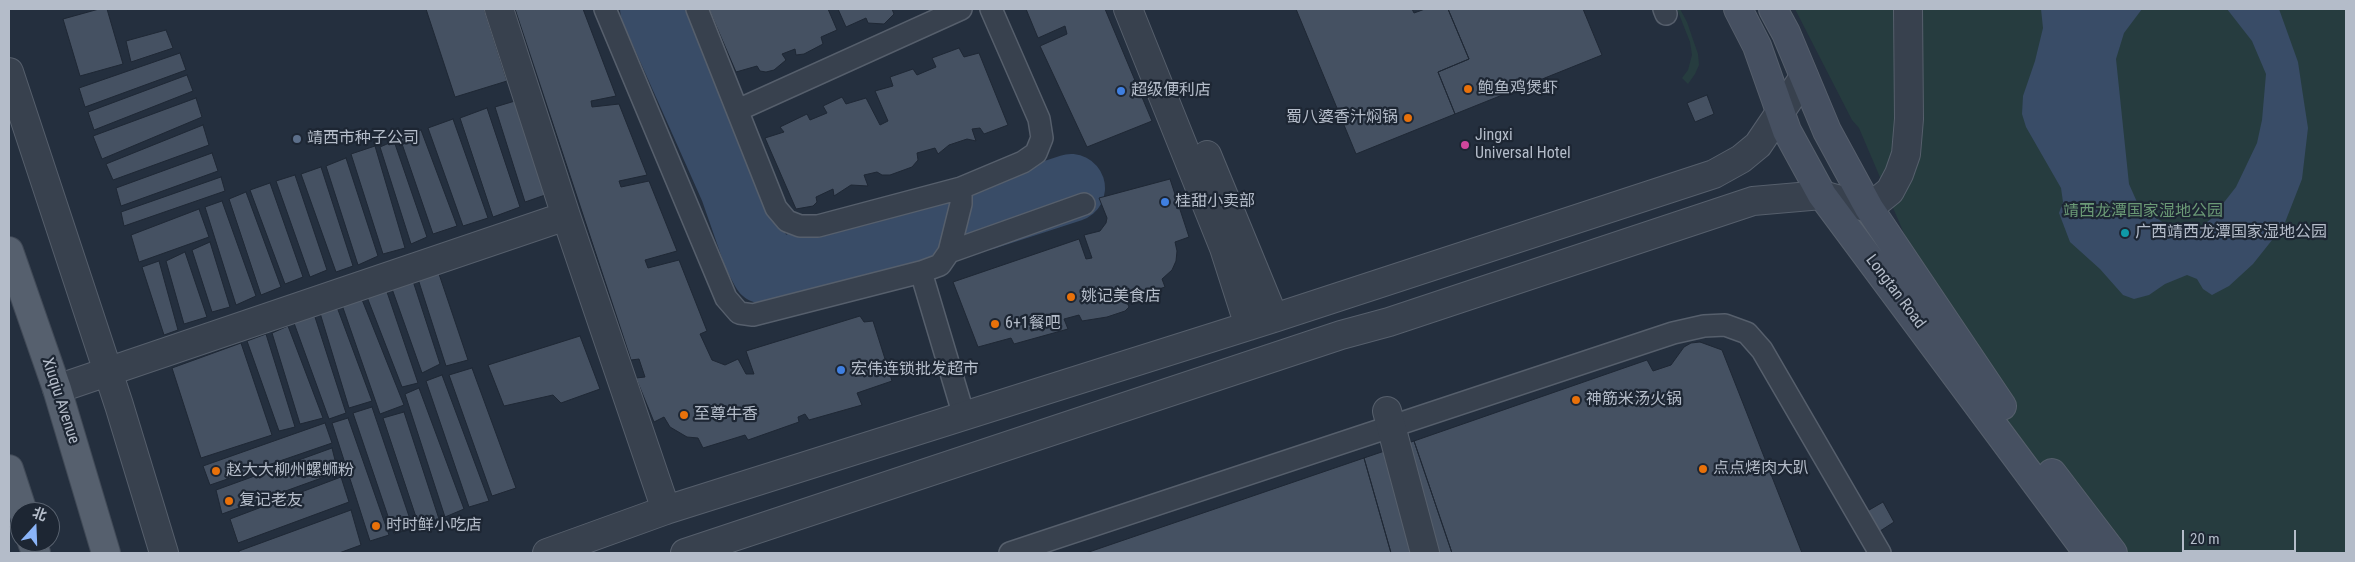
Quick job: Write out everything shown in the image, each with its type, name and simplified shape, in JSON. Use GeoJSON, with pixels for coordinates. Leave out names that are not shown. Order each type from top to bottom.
{"type":"FeatureCollection","features":[{"type":"Feature","properties":{"kind":"main road","name":"Longtan Road"},"geometry":{"type":"LineString","coordinates":[[1738,9],[1757,46],[1787,131],[1822,195],[2088,553]]}},
{"type":"Feature","properties":{"kind":"main road","name":"Longtan Road"},"geometry":{"type":"LineString","coordinates":[[1773,9],[1786,34],[1827,131],[1869,208],[2002,407],[2113,553]]}},
{"type":"Feature","properties":{"kind":"main road","name":"Xiuqiu Avenue"},"geometry":{"type":"LineString","coordinates":[[9,251],[57,389],[106,553]]}},
{"type":"Feature","properties":{"kind":"main road"},"geometry":{"type":"LineString","coordinates":[[9,469],[19,502]]}},
{"type":"Feature","properties":{"kind":"street"},"geometry":{"type":"LineString","coordinates":[[499,9],[566,216],[666,510]]}},
{"type":"Feature","properties":{"kind":"street"},"geometry":{"type":"LineString","coordinates":[[1128,9],[1224,248],[1262,322]]}},
{"type":"Feature","properties":{"kind":"street"},"geometry":{"type":"LineString","coordinates":[[1147,9],[1262,322]]}},
{"type":"Feature","properties":{"kind":"street"},"geometry":{"type":"LineString","coordinates":[[685,553],[1341,335],[1753,201],[1822,195],[1869,208],[1890,191],[1899,174],[1906,154],[1910,119],[1908,9]]}},
{"type":"Feature","properties":{"kind":"street"},"geometry":{"type":"LineString","coordinates":[[9,72],[108,372],[164,553]]}},
{"type":"Feature","properties":{"kind":"street"},"geometry":{"type":"LineString","coordinates":[[547,553],[666,510],[1262,322],[1714,174],[1741,159],[1758,145],[1804,77]]}},
{"type":"Feature","properties":{"kind":"street"},"geometry":{"type":"LineString","coordinates":[[57,389],[155,354],[566,216]]}},
{"type":"Feature","properties":{"kind":"street"},"geometry":{"type":"LineString","coordinates":[[1389,419],[1424,553]]}},
{"type":"Feature","properties":{"kind":"lane"},"geometry":{"type":"LineString","coordinates":[[605,9],[726,298],[739,313],[753,316],[922,272],[940,265],[949,252],[961,196]]}},
{"type":"Feature","properties":{"kind":"lane"},"geometry":{"type":"LineString","coordinates":[[697,9],[776,208],[787,222],[800,226],[818,226],[961,196],[1036,153],[1042,138],[1039,119],[991,9]]}},
{"type":"Feature","properties":{"kind":"lane"},"geometry":{"type":"LineString","coordinates":[[738,110],[961,9]]}},
{"type":"Feature","properties":{"kind":"lane"},"geometry":{"type":"LineString","coordinates":[[949,252],[1084,204]]}},
{"type":"Feature","properties":{"kind":"lane"},"geometry":{"type":"LineString","coordinates":[[922,272],[964,416]]}},
{"type":"Feature","properties":{"kind":"lane"},"geometry":{"type":"LineString","coordinates":[[1010,553],[1389,419],[1673,334],[1704,326],[1725,325],[1748,333],[1762,350],[1880,553]]}},
{"type":"Feature","properties":{"kind":"green space"},"geometry":{"type":"Polygon","coordinates":[[[1677,9],[1680,9],[1687,22],[1698,54],[1699,65],[1688,84],[1682,78],[1688,70],[1692,55],[1690,42],[1677,9]]]}},
{"type":"Feature","properties":{"kind":"green space","name":"靖西龙潭国家湿地公园"},"geometry":{"type":"Polygon","coordinates":[[[1795,9],[2346,9],[2346,553],[2111,553],[2077,515],[1952,346],[1859,128],[1852,120],[1795,9]]]}},
{"type":"Feature","properties":{"kind":"water"},"geometry":{"type":"Polygon","coordinates":[[[2041,9],[2142,9],[2124,33],[2116,59],[2129,184],[2137,202],[2147,212],[2167,225],[2184,228],[2202,226],[2211,219],[2236,187],[2257,143],[2262,120],[2266,74],[2252,41],[2227,9],[2279,9],[2298,62],[2308,128],[2302,179],[2284,225],[2253,264],[2229,286],[2212,295],[2203,289],[2197,279],[2187,275],[2165,284],[2149,295],[2134,299],[2123,295],[2100,269],[2070,242],[2059,213],[2063,202],[2061,188],[2026,127],[2022,114],[2023,96],[2035,61],[2043,28],[2041,9]]]}},
{"type":"Feature","properties":{"kind":"building"},"geometry":{"type":"Polygon","coordinates":[[[99,9],[107,9],[123,64],[80,76],[63,19],[99,9]]]}},
{"type":"Feature","properties":{"kind":"building"},"geometry":{"type":"Polygon","coordinates":[[[426,9],[484,9],[507,81],[455,97],[426,9]]]}},
{"type":"Feature","properties":{"kind":"building"},"geometry":{"type":"Polygon","coordinates":[[[515,9],[583,9],[616,96],[591,101],[592,107],[619,104],[647,175],[619,181],[621,187],[649,181],[677,251],[645,260],[648,268],[679,260],[707,331],[700,334],[712,360],[725,365],[738,359],[746,374],[754,374],[746,351],[860,316],[864,322],[873,321],[892,381],[857,393],[862,405],[809,420],[805,414],[798,417],[799,422],[748,440],[745,435],[703,448],[698,438],[687,437],[670,427],[664,417],[654,422],[636,378],[645,377],[639,359],[631,360],[515,9]]]}},
{"type":"Feature","properties":{"kind":"building"},"geometry":{"type":"Polygon","coordinates":[[[709,9],[828,9],[837,30],[821,37],[823,44],[804,54],[796,55],[795,49],[782,54],[786,60],[774,70],[760,71],[757,66],[736,72],[709,9]]]}},
{"type":"Feature","properties":{"kind":"building"},"geometry":{"type":"Polygon","coordinates":[[[838,9],[892,9],[894,14],[884,24],[868,23],[866,18],[846,27],[838,9]]]}},
{"type":"Feature","properties":{"kind":"building"},"geometry":{"type":"Polygon","coordinates":[[[1026,9],[1105,9],[1152,121],[1087,147],[1040,46],[1067,34],[1065,26],[1038,38],[1026,9]]]}},
{"type":"Feature","properties":{"kind":"building"},"geometry":{"type":"Polygon","coordinates":[[[1296,9],[1412,9],[1414,13],[1425,9],[1448,9],[1469,59],[1438,72],[1455,114],[1356,154],[1296,9]]]}},
{"type":"Feature","properties":{"kind":"building"},"geometry":{"type":"Polygon","coordinates":[[[1448,9],[1583,9],[1602,55],[1455,114],[1438,72],[1469,59],[1448,9]]]}},
{"type":"Feature","properties":{"kind":"building"},"geometry":{"type":"Polygon","coordinates":[[[166,30],[173,48],[131,62],[126,41],[166,30]]]}},
{"type":"Feature","properties":{"kind":"building"},"geometry":{"type":"Polygon","coordinates":[[[959,48],[964,57],[979,53],[1008,125],[984,134],[980,128],[972,129],[976,141],[967,139],[949,145],[938,154],[935,148],[917,153],[918,160],[912,167],[890,175],[882,175],[877,172],[864,175],[868,186],[851,185],[834,196],[833,189],[816,197],[817,202],[813,206],[796,209],[765,138],[784,132],[780,127],[807,114],[810,120],[827,113],[823,106],[842,97],[846,104],[866,98],[880,125],[888,121],[875,91],[893,86],[890,77],[913,69],[917,75],[936,67],[932,58],[959,48]]]}},
{"type":"Feature","properties":{"kind":"building"},"geometry":{"type":"Polygon","coordinates":[[[180,53],[186,70],[85,107],[79,88],[180,53]]]}},
{"type":"Feature","properties":{"kind":"building"},"geometry":{"type":"Polygon","coordinates":[[[187,75],[193,91],[94,130],[88,112],[187,75]]]}},
{"type":"Feature","properties":{"kind":"building"},"geometry":{"type":"Polygon","coordinates":[[[1707,95],[1714,114],[1695,122],[1687,103],[1707,95]]]}},
{"type":"Feature","properties":{"kind":"building"},"geometry":{"type":"Polygon","coordinates":[[[196,98],[202,117],[102,159],[93,136],[196,98]]]}},
{"type":"Feature","properties":{"kind":"building"},"geometry":{"type":"Polygon","coordinates":[[[515,101],[551,193],[525,202],[495,107],[515,101]]]}},
{"type":"Feature","properties":{"kind":"building"},"geometry":{"type":"Polygon","coordinates":[[[487,108],[520,207],[493,217],[460,118],[487,108]]]}},
{"type":"Feature","properties":{"kind":"building"},"geometry":{"type":"Polygon","coordinates":[[[453,119],[488,218],[463,226],[428,128],[453,119]]]}},
{"type":"Feature","properties":{"kind":"building"},"geometry":{"type":"Polygon","coordinates":[[[203,125],[209,145],[113,180],[106,164],[203,125]]]}},
{"type":"Feature","properties":{"kind":"building"},"geometry":{"type":"Polygon","coordinates":[[[421,130],[457,226],[433,234],[400,138],[421,130]]]}},
{"type":"Feature","properties":{"kind":"building"},"geometry":{"type":"Polygon","coordinates":[[[394,141],[427,237],[411,244],[380,147],[394,141]]]}},
{"type":"Feature","properties":{"kind":"building"},"geometry":{"type":"Polygon","coordinates":[[[375,146],[405,248],[383,254],[351,154],[375,146]]]}},
{"type":"Feature","properties":{"kind":"building"},"geometry":{"type":"Polygon","coordinates":[[[212,153],[218,171],[121,206],[116,188],[212,153]]]}},
{"type":"Feature","properties":{"kind":"building"},"geometry":{"type":"Polygon","coordinates":[[[346,158],[378,256],[358,265],[326,166],[346,158]]]}},
{"type":"Feature","properties":{"kind":"building"},"geometry":{"type":"Polygon","coordinates":[[[321,167],[353,266],[336,272],[301,174],[321,167]]]}},
{"type":"Feature","properties":{"kind":"building"},"geometry":{"type":"Polygon","coordinates":[[[295,175],[327,270],[310,277],[276,181],[295,175]]]}},
{"type":"Feature","properties":{"kind":"building"},"geometry":{"type":"Polygon","coordinates":[[[221,177],[225,191],[124,226],[121,212],[221,177]]]}},
{"type":"Feature","properties":{"kind":"building"},"geometry":{"type":"Polygon","coordinates":[[[1170,179],[1189,237],[1175,242],[1177,251],[1176,261],[1172,270],[1162,279],[1165,287],[1126,300],[1129,307],[1125,311],[1107,317],[1082,321],[1079,315],[1064,319],[1068,329],[1014,344],[1011,338],[978,347],[953,282],[1079,239],[1086,259],[1092,258],[1084,235],[1100,231],[1106,223],[1107,218],[1099,198],[1170,179]]]}},
{"type":"Feature","properties":{"kind":"building"},"geometry":{"type":"Polygon","coordinates":[[[270,183],[303,277],[285,284],[250,190],[270,183]]]}},
{"type":"Feature","properties":{"kind":"building"},"geometry":{"type":"Polygon","coordinates":[[[246,192],[281,287],[261,295],[229,199],[246,192]]]}},
{"type":"Feature","properties":{"kind":"building"},"geometry":{"type":"Polygon","coordinates":[[[222,201],[256,296],[236,305],[205,207],[222,201]]]}},
{"type":"Feature","properties":{"kind":"building"},"geometry":{"type":"Polygon","coordinates":[[[199,209],[209,237],[139,262],[131,235],[199,209]]]}},
{"type":"Feature","properties":{"kind":"building"},"geometry":{"type":"Polygon","coordinates":[[[210,242],[230,307],[212,312],[192,250],[210,242]]]}},
{"type":"Feature","properties":{"kind":"building"},"geometry":{"type":"Polygon","coordinates":[[[185,252],[207,317],[184,324],[166,261],[185,252]]]}},
{"type":"Feature","properties":{"kind":"building"},"geometry":{"type":"Polygon","coordinates":[[[159,261],[178,330],[164,335],[142,267],[159,261]]]}},
{"type":"Feature","properties":{"kind":"building"},"geometry":{"type":"Polygon","coordinates":[[[438,271],[468,360],[446,366],[418,279],[438,271]]]}},
{"type":"Feature","properties":{"kind":"building"},"geometry":{"type":"Polygon","coordinates":[[[412,278],[440,364],[422,373],[391,286],[412,278]]]}},
{"type":"Feature","properties":{"kind":"building"},"geometry":{"type":"Polygon","coordinates":[[[386,289],[418,383],[402,387],[367,297],[386,289]]]}},
{"type":"Feature","properties":{"kind":"building"},"geometry":{"type":"Polygon","coordinates":[[[361,297],[404,405],[380,414],[342,305],[361,297]]]}},
{"type":"Feature","properties":{"kind":"building"},"geometry":{"type":"Polygon","coordinates":[[[337,307],[372,401],[349,408],[320,313],[337,307]]]}},
{"type":"Feature","properties":{"kind":"building"},"geometry":{"type":"Polygon","coordinates":[[[314,314],[346,413],[329,419],[294,323],[314,314]]]}},
{"type":"Feature","properties":{"kind":"building"},"geometry":{"type":"Polygon","coordinates":[[[288,326],[323,418],[300,424],[272,333],[288,326]]]}},
{"type":"Feature","properties":{"kind":"building"},"geometry":{"type":"Polygon","coordinates":[[[266,334],[295,427],[279,431],[247,341],[266,334]]]}},
{"type":"Feature","properties":{"kind":"building"},"geometry":{"type":"Polygon","coordinates":[[[580,336],[600,389],[561,403],[553,395],[504,406],[488,365],[580,336]]]}},
{"type":"Feature","properties":{"kind":"building"},"geometry":{"type":"Polygon","coordinates":[[[1700,342],[1722,350],[1802,553],[1452,553],[1414,441],[1647,360],[1653,371],[1671,365],[1684,347],[1691,343],[1700,342]]]}},
{"type":"Feature","properties":{"kind":"building"},"geometry":{"type":"Polygon","coordinates":[[[241,343],[272,435],[201,458],[172,368],[241,343]]]}},
{"type":"Feature","properties":{"kind":"building"},"geometry":{"type":"Polygon","coordinates":[[[472,368],[516,488],[492,496],[449,375],[472,368]]]}},
{"type":"Feature","properties":{"kind":"building"},"geometry":{"type":"Polygon","coordinates":[[[442,375],[489,501],[469,507],[426,381],[442,375]]]}},
{"type":"Feature","properties":{"kind":"building"},"geometry":{"type":"Polygon","coordinates":[[[419,388],[464,509],[445,517],[405,394],[419,388]]]}},
{"type":"Feature","properties":{"kind":"building"},"geometry":{"type":"Polygon","coordinates":[[[372,407],[413,528],[394,534],[353,413],[372,407]]]}},
{"type":"Feature","properties":{"kind":"building"},"geometry":{"type":"Polygon","coordinates":[[[404,412],[439,519],[419,526],[383,418],[404,412]]]}},
{"type":"Feature","properties":{"kind":"building"},"geometry":{"type":"Polygon","coordinates":[[[348,418],[389,535],[370,541],[332,423],[348,418]]]}},
{"type":"Feature","properties":{"kind":"building"},"geometry":{"type":"Polygon","coordinates":[[[325,423],[332,443],[210,485],[203,466],[325,423]]]}},
{"type":"Feature","properties":{"kind":"building"},"geometry":{"type":"Polygon","coordinates":[[[1414,441],[1452,553],[1391,553],[1364,458],[1414,441]]]}},
{"type":"Feature","properties":{"kind":"building"},"geometry":{"type":"Polygon","coordinates":[[[332,448],[338,472],[222,514],[216,490],[332,448]]]}},
{"type":"Feature","properties":{"kind":"building"},"geometry":{"type":"Polygon","coordinates":[[[1364,458],[1391,553],[1086,553],[1364,458]]]}},
{"type":"Feature","properties":{"kind":"building"},"geometry":{"type":"Polygon","coordinates":[[[341,477],[349,502],[238,543],[230,519],[341,477]]]}},
{"type":"Feature","properties":{"kind":"building"},"geometry":{"type":"Polygon","coordinates":[[[1883,502],[1894,522],[1877,533],[1864,513],[1883,502]]]}},
{"type":"Feature","properties":{"kind":"building"},"geometry":{"type":"Polygon","coordinates":[[[351,510],[361,545],[339,553],[239,553],[239,551],[351,510]]]}},
{"type":"Feature","properties":{"kind":"waterway"},"geometry":{"type":"LineString","coordinates":[[654,9],[734,189],[757,255],[765,270],[782,273],[815,260],[988,215],[1071,188]]}},
{"type":"Feature","properties":{"kind":"place","name":"鲍鱼鸡煲虾"},"geometry":{"type":"Point","coordinates":[1468,89]}},
{"type":"Feature","properties":{"kind":"place","name":"超级便利店"},"geometry":{"type":"Point","coordinates":[1121,91]}},
{"type":"Feature","properties":{"kind":"place","name":"蜀八婆香汁焖锅"},"geometry":{"type":"Point","coordinates":[1408,118]}},
{"type":"Feature","properties":{"kind":"place","name":"靖西市种子公司"},"geometry":{"type":"Point","coordinates":[297,139]}},
{"type":"Feature","properties":{"kind":"place","name":"Jingxi Universal Hotel"},"geometry":{"type":"Point","coordinates":[1465,145]}},
{"type":"Feature","properties":{"kind":"place","name":"桂甜小卖部"},"geometry":{"type":"Point","coordinates":[1165,202]}},
{"type":"Feature","properties":{"kind":"place","name":"广西靖西龙潭国家湿地公园"},"geometry":{"type":"Point","coordinates":[2125,233]}},
{"type":"Feature","properties":{"kind":"place","name":"姚记美食店"},"geometry":{"type":"Point","coordinates":[1071,297]}},
{"type":"Feature","properties":{"kind":"place","name":"6+1餐吧"},"geometry":{"type":"Point","coordinates":[995,324]}},
{"type":"Feature","properties":{"kind":"place","name":"宏伟连锁批发超市"},"geometry":{"type":"Point","coordinates":[841,370]}},
{"type":"Feature","properties":{"kind":"place","name":"神筋米汤火锅"},"geometry":{"type":"Point","coordinates":[1576,400]}},
{"type":"Feature","properties":{"kind":"place","name":"至尊牛香"},"geometry":{"type":"Point","coordinates":[684,415]}},
{"type":"Feature","properties":{"kind":"place","name":"点点烤肉大趴"},"geometry":{"type":"Point","coordinates":[1703,469]}},
{"type":"Feature","properties":{"kind":"place","name":"赵大大柳州螺蛳粉"},"geometry":{"type":"Point","coordinates":[216,471]}},
{"type":"Feature","properties":{"kind":"place","name":"复记老友"},"geometry":{"type":"Point","coordinates":[229,501]}},
{"type":"Feature","properties":{"kind":"place","name":"时时鲜小吃店"},"geometry":{"type":"Point","coordinates":[376,526]}}]}
